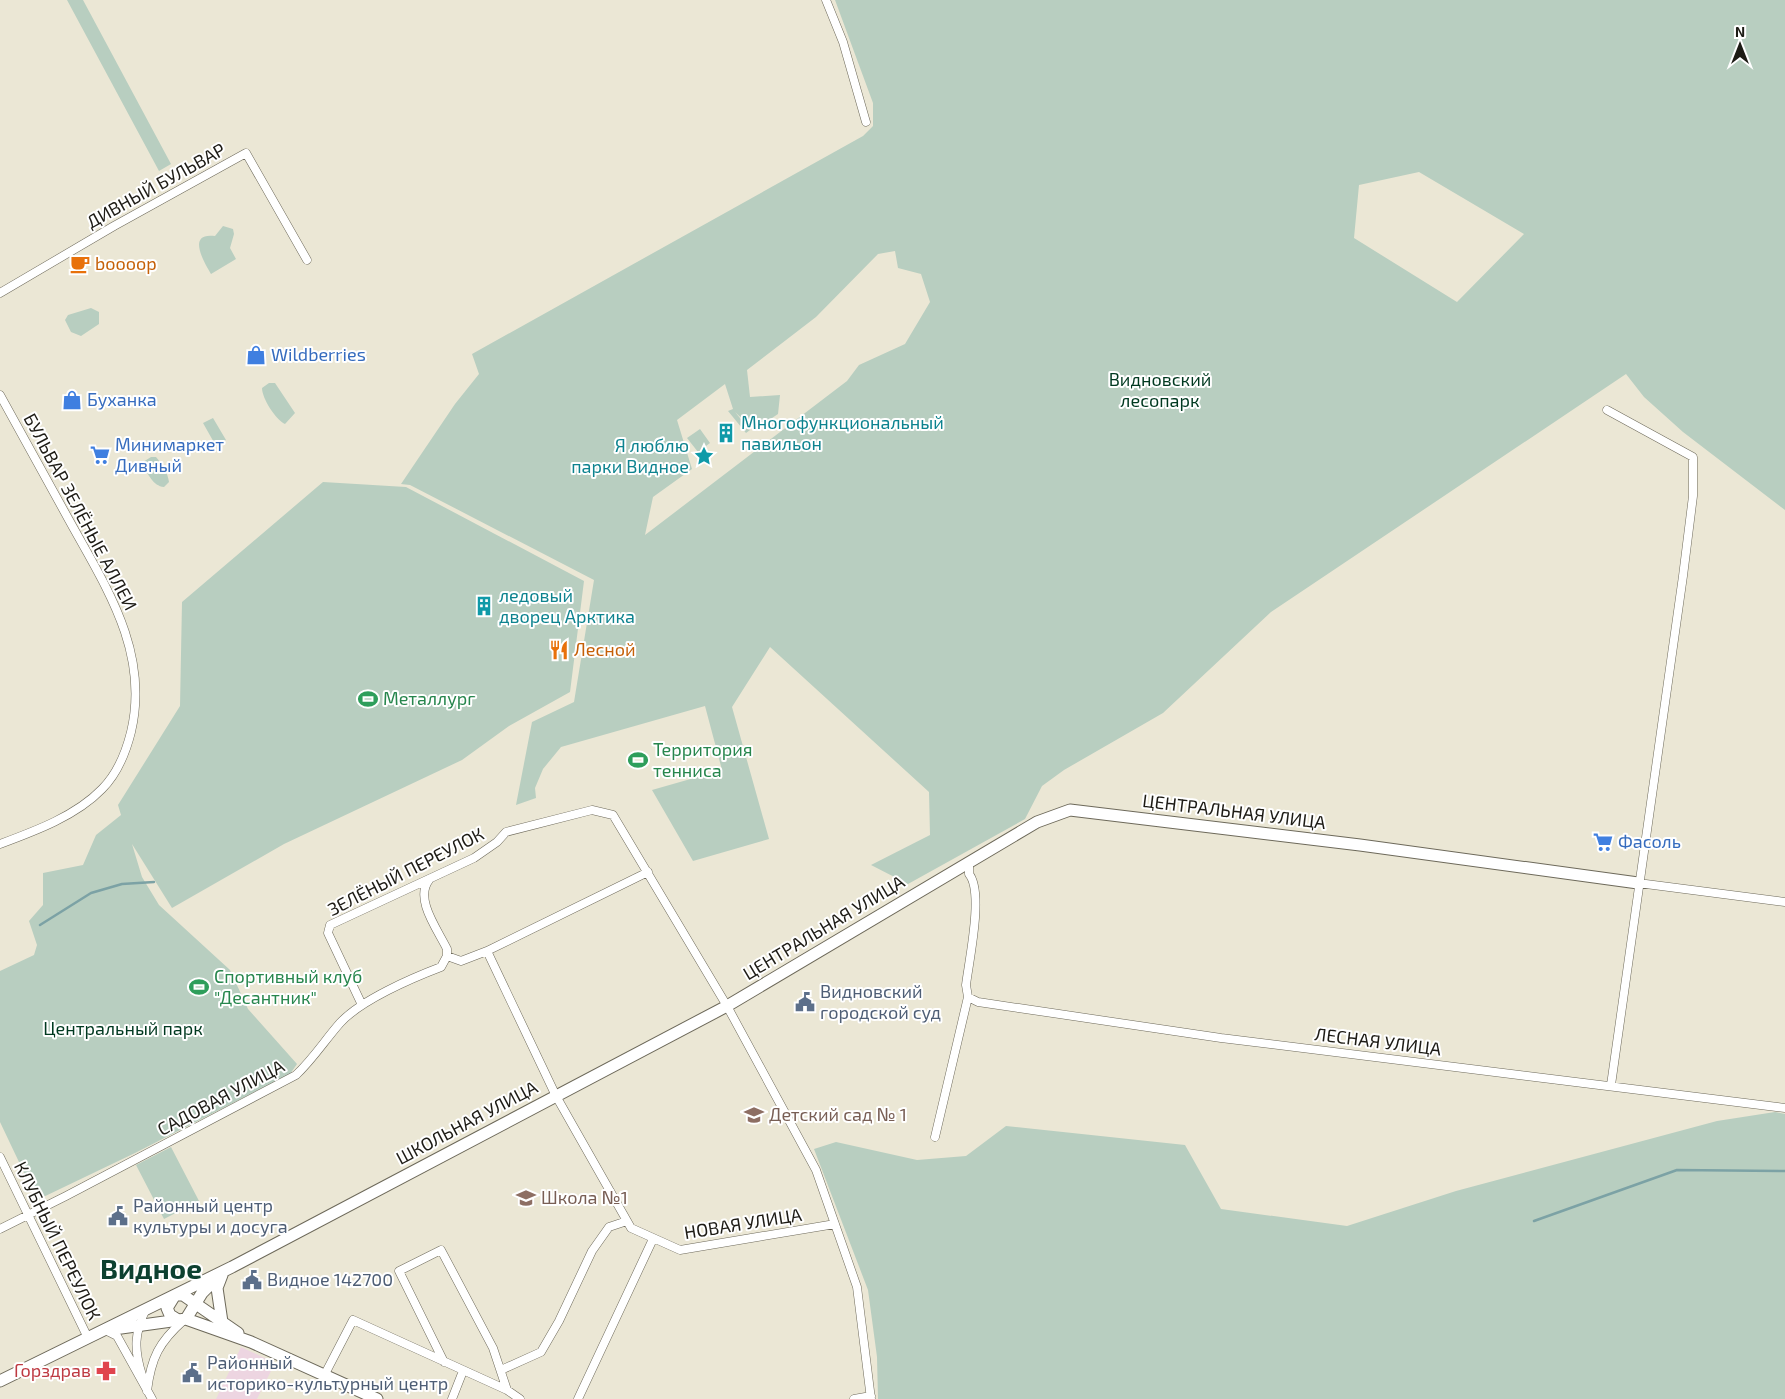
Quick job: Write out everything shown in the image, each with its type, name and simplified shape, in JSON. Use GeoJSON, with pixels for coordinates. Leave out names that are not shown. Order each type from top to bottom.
{"type":"FeatureCollection","features":[{"type":"Feature","properties":{"kind":"street"},"geometry":{"type":"LineString","coordinates":[[826,0],[843,42],[866,122]]}},
{"type":"Feature","properties":{"kind":"street","name":"ДИВНЫЙ БУЛЬВАР"},"geometry":{"type":"LineString","coordinates":[[0,293],[114,226],[246,153],[307,260]]}},
{"type":"Feature","properties":{"kind":"street","name":"БУЛЬВАР ЗЕЛЁНЫЕ АЛЛЕИ"},"geometry":{"type":"LineString","coordinates":[[0,395],[115,604],[131,645],[136,693],[135,714],[128,743],[118,766],[102,789],[70,814],[0,844]]}},
{"type":"Feature","properties":{"kind":"street"},"geometry":{"type":"LineString","coordinates":[[1607,410],[1693,457],[1693,496],[1683,576],[1611,1084]]}},
{"type":"Feature","properties":{"kind":"street","name":"ЗЕЛЁНЫЙ ПЕРЕУЛОК"},"geometry":{"type":"LineString","coordinates":[[362,1005],[328,933],[330,925],[474,858],[497,842],[506,832],[592,810],[612,815],[648,872]]}},
{"type":"Feature","properties":{"kind":"street","name":"ЦЕНТРАЛЬНАЯ УЛИЦА"},"geometry":{"type":"LineString","coordinates":[[727,1006],[1038,822],[1070,810],[1360,845],[1785,902]]}},
{"type":"Feature","properties":{"kind":"street"},"geometry":{"type":"LineString","coordinates":[[935,1137],[968,997],[966,985],[977,897],[975,881],[969,874],[969,862]]}},
{"type":"Feature","properties":{"kind":"street"},"geometry":{"type":"LineString","coordinates":[[430,878],[424,885],[423,896],[428,910],[447,949],[447,956],[461,961],[487,951],[648,872],[727,1006],[816,1170],[857,1287],[871,1397],[854,1399]]}},
{"type":"Feature","properties":{"kind":"street","name":"НОВАЯ УЛИЦА"},"geometry":{"type":"LineString","coordinates":[[487,951],[556,1096],[631,1228],[680,1250],[835,1224]]}},
{"type":"Feature","properties":{"kind":"street","name":"САДОВАЯ УЛИЦА"},"geometry":{"type":"LineString","coordinates":[[0,1229],[296,1076],[310,1062],[341,1022],[362,1005],[440,967],[447,956]]}},
{"type":"Feature","properties":{"kind":"street","name":"ЛЕСНАЯ УЛИЦА"},"geometry":{"type":"LineString","coordinates":[[968,997],[978,1002],[1221,1038],[1611,1084],[1785,1108]]}},
{"type":"Feature","properties":{"kind":"street","name":"ШКОЛЬНАЯ УЛИЦА"},"geometry":{"type":"LineString","coordinates":[[104,1330],[223,1272],[727,1006]]}},
{"type":"Feature","properties":{"kind":"street","name":"КЛУБНЫЙ ПЕРЕУЛОК"},"geometry":{"type":"LineString","coordinates":[[0,1157],[88,1338]]}},
{"type":"Feature","properties":{"kind":"street"},"geometry":{"type":"LineString","coordinates":[[501,1370],[541,1352],[559,1321],[592,1252],[609,1227],[627,1221]]}},
{"type":"Feature","properties":{"kind":"street"},"geometry":{"type":"LineString","coordinates":[[578,1399],[653,1239]]}},
{"type":"Feature","properties":{"kind":"street"},"geometry":{"type":"LineString","coordinates":[[444,1362],[399,1271],[442,1250],[493,1348],[507,1390]]}},
{"type":"Feature","properties":{"kind":"street"},"geometry":{"type":"LineString","coordinates":[[147,1391],[150,1369],[156,1351],[169,1333],[223,1272]]}},
{"type":"Feature","properties":{"kind":"street"},"geometry":{"type":"LineString","coordinates":[[222,1322],[217,1288],[223,1272]]}},
{"type":"Feature","properties":{"kind":"street"},"geometry":{"type":"LineString","coordinates":[[249,1341],[183,1295],[175,1295],[167,1308],[170,1315],[249,1341],[377,1399]]}},
{"type":"Feature","properties":{"kind":"street"},"geometry":{"type":"LineString","coordinates":[[146,1309],[138,1326],[136,1356],[147,1391]]}},
{"type":"Feature","properties":{"kind":"street"},"geometry":{"type":"LineString","coordinates":[[0,1382],[104,1330],[182,1320]]}},
{"type":"Feature","properties":{"kind":"street"},"geometry":{"type":"LineString","coordinates":[[325,1374],[353,1320],[507,1390],[520,1399]]}},
{"type":"Feature","properties":{"kind":"street"},"geometry":{"type":"LineString","coordinates":[[104,1330],[117,1336],[152,1399]]}},
{"type":"Feature","properties":{"kind":"street"},"geometry":{"type":"LineString","coordinates":[[452,1399],[463,1371]]}},
{"type":"Feature","properties":{"kind":"shaded area"},"geometry":{"type":"Polygon","coordinates":[[[241,1347],[275,1363],[257,1399],[216,1399],[241,1347]]]}},
{"type":"Feature","properties":{"kind":"green space"},"geometry":{"type":"Polygon","coordinates":[[[67,0],[83,0],[171,164],[159,171],[67,0]]]}},
{"type":"Feature","properties":{"kind":"green space","name":"Видновский лесопарк"},"geometry":{"type":"Polygon","coordinates":[[[835,0],[1785,0],[1785,510],[1683,432],[1644,397],[1626,374],[1271,612],[1163,713],[1064,770],[1042,786],[1025,819],[908,884],[871,865],[930,835],[929,792],[770,647],[732,707],[769,839],[693,861],[652,790],[722,770],[705,706],[561,747],[543,769],[535,788],[536,798],[516,805],[532,722],[574,702],[594,580],[410,485],[401,484],[455,404],[479,374],[472,354],[863,136],[873,126],[873,103],[835,0]],[[1419,172],[1359,185],[1354,238],[1457,302],[1524,234],[1419,172]],[[895,251],[878,254],[816,317],[747,370],[750,397],[780,395],[778,414],[754,430],[735,412],[750,430],[746,433],[728,411],[733,409],[725,384],[677,420],[692,469],[653,497],[645,535],[847,381],[859,365],[905,344],[930,302],[921,274],[898,268],[895,251]]]}},
{"type":"Feature","properties":{"kind":"green space"},"geometry":{"type":"Polygon","coordinates":[[[223,226],[233,229],[234,234],[230,248],[236,259],[211,274],[202,256],[199,243],[206,236],[215,236],[223,226]]]}},
{"type":"Feature","properties":{"kind":"green space"},"geometry":{"type":"Polygon","coordinates":[[[91,308],[99,312],[99,324],[81,336],[71,332],[65,320],[68,315],[91,308]]]}},
{"type":"Feature","properties":{"kind":"green space"},"geometry":{"type":"Polygon","coordinates":[[[269,383],[275,383],[295,413],[285,424],[273,413],[264,397],[262,388],[269,383]]]}},
{"type":"Feature","properties":{"kind":"green space"},"geometry":{"type":"Polygon","coordinates":[[[213,418],[226,440],[216,446],[203,423],[213,418]]]}},
{"type":"Feature","properties":{"kind":"green space"},"geometry":{"type":"Polygon","coordinates":[[[700,429],[710,443],[698,452],[687,438],[700,429]]]}},
{"type":"Feature","properties":{"kind":"green space"},"geometry":{"type":"Polygon","coordinates":[[[151,457],[156,457],[166,472],[169,482],[164,487],[154,482],[143,465],[143,462],[151,457]]]}},
{"type":"Feature","properties":{"kind":"green space","name":"Металлург"},"geometry":{"type":"Polygon","coordinates":[[[323,482],[406,487],[584,581],[570,692],[509,726],[462,760],[284,844],[172,908],[132,844],[142,877],[159,905],[230,970],[248,1009],[297,1064],[290,1074],[135,1153],[37,1200],[0,1122],[0,971],[34,955],[37,945],[29,921],[43,905],[43,873],[83,865],[96,835],[121,815],[118,805],[180,706],[182,602],[323,482]]]}},
{"type":"Feature","properties":{"kind":"green space"},"geometry":{"type":"Polygon","coordinates":[[[1775,1112],[1785,1114],[1785,1399],[878,1399],[877,1357],[868,1290],[814,1149],[836,1142],[917,1160],[966,1156],[1006,1126],[1185,1145],[1221,1209],[1347,1226],[1456,1191],[1717,1121],[1775,1112]]]}},
{"type":"Feature","properties":{"kind":"green space"},"geometry":{"type":"Polygon","coordinates":[[[171,1147],[199,1201],[164,1219],[136,1165],[171,1147]]]}},
{"type":"Feature","properties":{"kind":"waterway"},"geometry":{"type":"LineString","coordinates":[[40,925],[91,893],[122,884],[154,882]]}},
{"type":"Feature","properties":{"kind":"waterway"},"geometry":{"type":"LineString","coordinates":[[1534,1221],[1677,1170],[1785,1171]]}},
{"type":"Feature","properties":{"kind":"place","name":"boooop"},"geometry":{"type":"Point","coordinates":[80,264]}},
{"type":"Feature","properties":{"kind":"place","name":"Wildberries"},"geometry":{"type":"Point","coordinates":[256,355]}},
{"type":"Feature","properties":{"kind":"place","name":"Буханка"},"geometry":{"type":"Point","coordinates":[72,400]}},
{"type":"Feature","properties":{"kind":"place","name":"Многофункциональный павильон"},"geometry":{"type":"Point","coordinates":[726,433]}},
{"type":"Feature","properties":{"kind":"place","name":"Минимаркет Дивный"},"geometry":{"type":"Point","coordinates":[100,455]}},
{"type":"Feature","properties":{"kind":"place","name":"Я люблю парки Видное"},"geometry":{"type":"Point","coordinates":[704,456]}},
{"type":"Feature","properties":{"kind":"place","name":"ледовый дворец Арктика"},"geometry":{"type":"Point","coordinates":[484,606]}},
{"type":"Feature","properties":{"kind":"place","name":"Лесной"},"geometry":{"type":"Point","coordinates":[559,650]}},
{"type":"Feature","properties":{"kind":"place","name":"Металлург"},"geometry":{"type":"Point","coordinates":[368,699]}},
{"type":"Feature","properties":{"kind":"place","name":"Территория тенниса"},"geometry":{"type":"Point","coordinates":[638,760]}},
{"type":"Feature","properties":{"kind":"place","name":"Фасоль"},"geometry":{"type":"Point","coordinates":[1603,842]}},
{"type":"Feature","properties":{"kind":"place","name":"Спортивный клуб \"Десантник\""},"geometry":{"type":"Point","coordinates":[199,987]}},
{"type":"Feature","properties":{"kind":"place","name":"Видновский городской суд"},"geometry":{"type":"Point","coordinates":[805,1002]}},
{"type":"Feature","properties":{"kind":"place","name":"Детский сад № 1"},"geometry":{"type":"Point","coordinates":[754,1115]}},
{"type":"Feature","properties":{"kind":"place","name":"Школа №1"},"geometry":{"type":"Point","coordinates":[526,1198]}},
{"type":"Feature","properties":{"kind":"place","name":"Районный центр культуры и досуга"},"geometry":{"type":"Point","coordinates":[118,1216]}},
{"type":"Feature","properties":{"kind":"place","name":"Видное 142700"},"geometry":{"type":"Point","coordinates":[252,1280]}},
{"type":"Feature","properties":{"kind":"place","name":"Горздрав"},"geometry":{"type":"Point","coordinates":[106,1371]}},
{"type":"Feature","properties":{"kind":"place","name":"Районный историко-культурный центр"},"geometry":{"type":"Point","coordinates":[192,1373]}},
{"type":"Feature","properties":{"kind":"district","name":"Видное"},"geometry":{"type":"Point","coordinates":[151,1269]}},
{"type":"Feature","properties":{"kind":"park label","name":"Центральный парк"},"geometry":{"type":"Point","coordinates":[123,1029]}}]}
